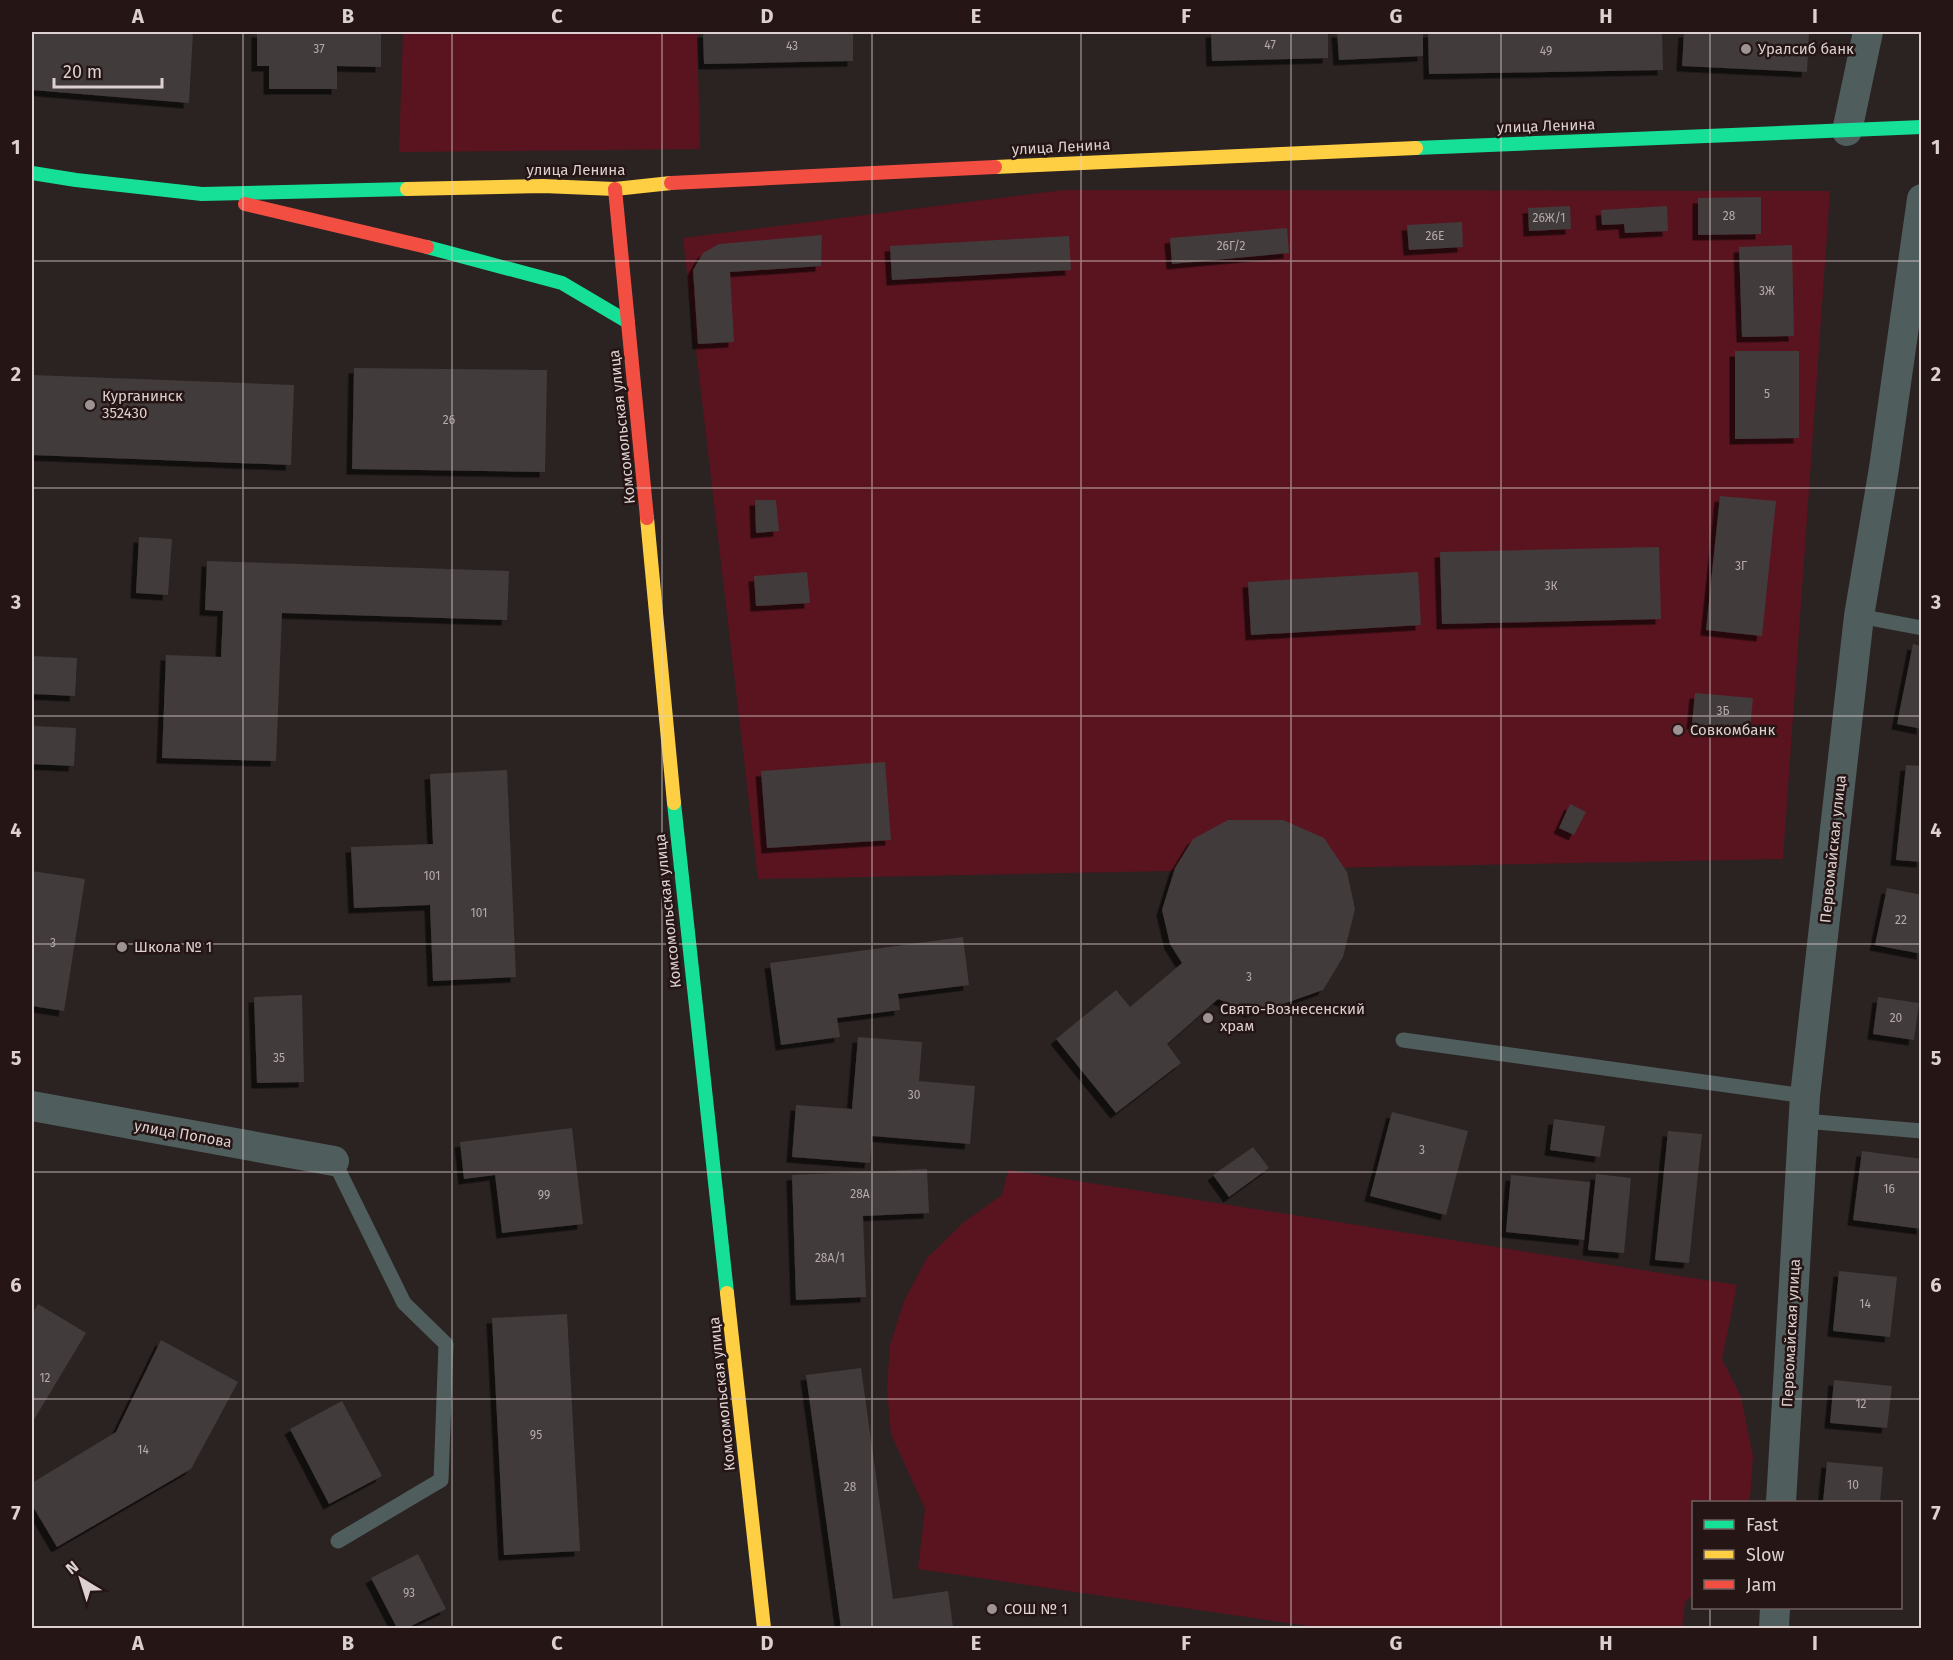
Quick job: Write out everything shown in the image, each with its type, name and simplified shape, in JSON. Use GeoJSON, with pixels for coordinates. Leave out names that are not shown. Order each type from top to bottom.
{"type":"FeatureCollection","features":[{"type":"Feature","properties":{"kind":"street"},"geometry":{"type":"LineString","coordinates":[[1847,131],[1868,32]]}},
{"type":"Feature","properties":{"kind":"street","name":"улица Ленина"},"geometry":{"type":"LineString","coordinates":[[202,194],[543,186],[615,189],[661,184],[1255,154],[1922,127]]}},
{"type":"Feature","properties":{"kind":"street","name":"улица Ленина"},"geometry":{"type":"LineString","coordinates":[[32,173],[202,194],[477,259],[562,284],[628,322]]}},
{"type":"Feature","properties":{"kind":"street","name":"Комсомольская улица"},"geometry":{"type":"LineString","coordinates":[[615,189],[678,852],[764,1629]]}},
{"type":"Feature","properties":{"kind":"street","name":"Первомайская улица"},"geometry":{"type":"LineString","coordinates":[[1781,1501],[1804,1108],[1859,616],[1884,468],[1922,199]]}},
{"type":"Feature","properties":{"kind":"street","name":"улица Попова"},"geometry":{"type":"LineString","coordinates":[[32,1106],[334,1161]]}},
{"type":"Feature","properties":{"kind":"street"},"geometry":{"type":"LineString","coordinates":[[1774,1629],[1775,1609]]}},
{"type":"Feature","properties":{"kind":"lane"},"geometry":{"type":"LineString","coordinates":[[1859,616],[1922,628]]}},
{"type":"Feature","properties":{"kind":"lane"},"geometry":{"type":"LineString","coordinates":[[1403,1040],[1804,1108],[1922,1131]]}},
{"type":"Feature","properties":{"kind":"lane"},"geometry":{"type":"LineString","coordinates":[[334,1161],[404,1303],[446,1344],[441,1480],[338,1541]]}},
{"type":"Feature","properties":{"kind":"shaded area"},"geometry":{"type":"Polygon","coordinates":[[[403,32],[697,32],[700,149],[399,152],[403,32]]]}},
{"type":"Feature","properties":{"kind":"shaded area"},"geometry":{"type":"Polygon","coordinates":[[[1064,190],[1830,191],[1783,859],[758,879],[683,238],[1064,190]]]}},
{"type":"Feature","properties":{"kind":"shaded area"},"geometry":{"type":"Polygon","coordinates":[[[1008,1170],[1737,1285],[1722,1359],[1741,1397],[1753,1456],[1748,1501],[1692,1501],[1692,1596],[1685,1602],[1682,1628],[1322,1628],[918,1569],[925,1509],[891,1434],[887,1390],[890,1345],[904,1301],[927,1258],[964,1222],[1002,1195],[1008,1170]]]}},
{"type":"Feature","properties":{"kind":"building"},"geometry":{"type":"Polygon","coordinates":[[[32,32],[193,32],[189,103],[32,90],[32,32]]]}},
{"type":"Feature","properties":{"kind":"building"},"geometry":{"type":"Polygon","coordinates":[[[257,32],[381,32],[381,67],[337,66],[337,89],[269,89],[269,66],[257,66],[257,32]]]}},
{"type":"Feature","properties":{"kind":"building"},"geometry":{"type":"Polygon","coordinates":[[[703,32],[853,32],[853,61],[704,64],[703,32]]]}},
{"type":"Feature","properties":{"kind":"building"},"geometry":{"type":"Polygon","coordinates":[[[1211,32],[1328,32],[1328,58],[1212,61],[1211,32]]]}},
{"type":"Feature","properties":{"kind":"building"},"geometry":{"type":"Polygon","coordinates":[[[1337,32],[1423,32],[1423,56],[1339,60],[1337,32]]]}},
{"type":"Feature","properties":{"kind":"building"},"geometry":{"type":"Polygon","coordinates":[[[1428,32],[1662,32],[1663,70],[1429,74],[1428,32]]]}},
{"type":"Feature","properties":{"kind":"building","name":"Уралсиб банк"},"geometry":{"type":"Polygon","coordinates":[[[1684,32],[1809,32],[1807,72],[1682,66],[1684,32]]]}},
{"type":"Feature","properties":{"kind":"building"},"geometry":{"type":"Polygon","coordinates":[[[1761,197],[1761,234],[1698,235],[1698,198],[1761,197]]]}},
{"type":"Feature","properties":{"kind":"building"},"geometry":{"type":"Polygon","coordinates":[[[1570,206],[1571,229],[1529,231],[1528,208],[1570,206]]]}},
{"type":"Feature","properties":{"kind":"building"},"geometry":{"type":"Polygon","coordinates":[[[1667,206],[1668,231],[1625,233],[1624,224],[1602,225],[1601,210],[1667,206]]]}},
{"type":"Feature","properties":{"kind":"building"},"geometry":{"type":"Polygon","coordinates":[[[1462,222],[1463,247],[1409,250],[1407,225],[1462,222]]]}},
{"type":"Feature","properties":{"kind":"building"},"geometry":{"type":"Polygon","coordinates":[[[1287,228],[1289,253],[1172,264],[1170,238],[1287,228]]]}},
{"type":"Feature","properties":{"kind":"building"},"geometry":{"type":"Polygon","coordinates":[[[822,235],[821,266],[730,272],[734,342],[698,344],[693,270],[703,253],[719,244],[822,235]]]}},
{"type":"Feature","properties":{"kind":"building"},"geometry":{"type":"Polygon","coordinates":[[[1069,236],[1071,270],[892,280],[890,246],[1069,236]]]}},
{"type":"Feature","properties":{"kind":"building"},"geometry":{"type":"Polygon","coordinates":[[[1792,245],[1794,336],[1742,337],[1739,247],[1792,245]]]}},
{"type":"Feature","properties":{"kind":"building"},"geometry":{"type":"Polygon","coordinates":[[[1735,351],[1799,351],[1799,438],[1735,439],[1735,351]]]}},
{"type":"Feature","properties":{"kind":"building"},"geometry":{"type":"Polygon","coordinates":[[[354,368],[547,370],[545,472],[352,469],[354,368]]]}},
{"type":"Feature","properties":{"kind":"building"},"geometry":{"type":"Polygon","coordinates":[[[32,375],[294,385],[291,465],[32,455],[32,375]]]}},
{"type":"Feature","properties":{"kind":"building"},"geometry":{"type":"Polygon","coordinates":[[[1720,496],[1776,501],[1762,636],[1706,630],[1720,496]]]}},
{"type":"Feature","properties":{"kind":"building"},"geometry":{"type":"Polygon","coordinates":[[[755,500],[776,500],[779,531],[756,533],[755,500]]]}},
{"type":"Feature","properties":{"kind":"building"},"geometry":{"type":"Polygon","coordinates":[[[139,537],[172,539],[168,595],[136,593],[139,537]]]}},
{"type":"Feature","properties":{"kind":"building"},"geometry":{"type":"Polygon","coordinates":[[[1659,547],[1661,619],[1442,624],[1440,552],[1659,547]]]}},
{"type":"Feature","properties":{"kind":"building"},"geometry":{"type":"Polygon","coordinates":[[[207,561],[509,571],[507,620],[282,613],[276,761],[162,758],[166,655],[221,657],[223,611],[205,610],[207,561]]]}},
{"type":"Feature","properties":{"kind":"building"},"geometry":{"type":"Polygon","coordinates":[[[807,572],[810,603],[756,606],[754,576],[807,572]]]}},
{"type":"Feature","properties":{"kind":"building"},"geometry":{"type":"Polygon","coordinates":[[[1418,572],[1421,625],[1251,635],[1248,582],[1418,572]]]}},
{"type":"Feature","properties":{"kind":"building"},"geometry":{"type":"Polygon","coordinates":[[[1913,644],[1922,646],[1922,729],[1897,724],[1913,644]]]}},
{"type":"Feature","properties":{"kind":"building"},"geometry":{"type":"Polygon","coordinates":[[[32,656],[77,658],[75,696],[32,694],[32,656]]]}},
{"type":"Feature","properties":{"kind":"building"},"geometry":{"type":"Polygon","coordinates":[[[1695,693],[1753,698],[1750,729],[1692,724],[1695,693]]]}},
{"type":"Feature","properties":{"kind":"building"},"geometry":{"type":"Polygon","coordinates":[[[32,726],[76,728],[74,766],[32,764],[32,726]]]}},
{"type":"Feature","properties":{"kind":"building"},"geometry":{"type":"Polygon","coordinates":[[[885,762],[891,840],[767,848],[761,771],[885,762]]]}},
{"type":"Feature","properties":{"kind":"building"},"geometry":{"type":"Polygon","coordinates":[[[1906,765],[1922,766],[1922,862],[1896,860],[1906,765]]]}},
{"type":"Feature","properties":{"kind":"building"},"geometry":{"type":"Polygon","coordinates":[[[507,770],[516,977],[433,981],[430,905],[354,908],[351,847],[433,844],[430,774],[507,770]]]}},
{"type":"Feature","properties":{"kind":"building"},"geometry":{"type":"Polygon","coordinates":[[[1570,804],[1586,812],[1574,835],[1559,828],[1570,804]]]}},
{"type":"Feature","properties":{"kind":"building"},"geometry":{"type":"Polygon","coordinates":[[[1228,820],[1283,820],[1324,838],[1347,872],[1355,909],[1343,957],[1323,990],[1286,1003],[1250,1012],[1218,999],[1167,1044],[1181,1063],[1116,1113],[1056,1039],[1116,990],[1130,1007],[1182,963],[1170,944],[1162,910],[1175,868],[1193,839],[1228,820]]]}},
{"type":"Feature","properties":{"kind":"building"},"geometry":{"type":"Polygon","coordinates":[[[32,871],[85,879],[64,1011],[32,1006],[32,871]]]}},
{"type":"Feature","properties":{"kind":"building"},"geometry":{"type":"Polygon","coordinates":[[[1887,888],[1922,895],[1922,954],[1875,945],[1887,888]]]}},
{"type":"Feature","properties":{"kind":"building"},"geometry":{"type":"Polygon","coordinates":[[[963,937],[969,985],[898,994],[900,1010],[837,1018],[840,1037],[781,1045],[770,963],[963,937]]]}},
{"type":"Feature","properties":{"kind":"building"},"geometry":{"type":"Polygon","coordinates":[[[302,995],[304,1082],[257,1083],[254,997],[302,995]]]}},
{"type":"Feature","properties":{"kind":"building"},"geometry":{"type":"Polygon","coordinates":[[[1878,997],[1919,1003],[1914,1040],[1873,1034],[1878,997]]]}},
{"type":"Feature","properties":{"kind":"building"},"geometry":{"type":"Polygon","coordinates":[[[858,1037],[922,1042],[919,1081],[975,1086],[970,1144],[872,1136],[870,1163],[792,1157],[796,1105],[852,1109],[858,1037]]]}},
{"type":"Feature","properties":{"kind":"building"},"geometry":{"type":"Polygon","coordinates":[[[1392,1112],[1468,1131],[1446,1215],[1370,1196],[1392,1112]]]}},
{"type":"Feature","properties":{"kind":"building"},"geometry":{"type":"Polygon","coordinates":[[[1554,1119],[1605,1126],[1600,1157],[1550,1150],[1554,1119]]]}},
{"type":"Feature","properties":{"kind":"building"},"geometry":{"type":"Polygon","coordinates":[[[572,1128],[583,1224],[502,1233],[495,1175],[464,1179],[460,1142],[572,1128]]]}},
{"type":"Feature","properties":{"kind":"building"},"geometry":{"type":"Polygon","coordinates":[[[1668,1131],[1702,1134],[1689,1263],[1655,1260],[1668,1131]]]}},
{"type":"Feature","properties":{"kind":"building"},"geometry":{"type":"Polygon","coordinates":[[[1253,1147],[1269,1168],[1229,1197],[1213,1175],[1253,1147]]]}},
{"type":"Feature","properties":{"kind":"building"},"geometry":{"type":"Polygon","coordinates":[[[1862,1151],[1922,1159],[1922,1229],[1853,1220],[1862,1151]]]}},
{"type":"Feature","properties":{"kind":"building"},"geometry":{"type":"Polygon","coordinates":[[[927,1169],[929,1213],[863,1216],[866,1297],[796,1300],[792,1175],[927,1169]]]}},
{"type":"Feature","properties":{"kind":"building"},"geometry":{"type":"Polygon","coordinates":[[[1596,1174],[1631,1178],[1624,1253],[1588,1250],[1596,1174]]]}},
{"type":"Feature","properties":{"kind":"building"},"geometry":{"type":"Polygon","coordinates":[[[1511,1175],[1590,1182],[1584,1240],[1506,1232],[1511,1175]]]}},
{"type":"Feature","properties":{"kind":"building"},"geometry":{"type":"Polygon","coordinates":[[[1839,1271],[1897,1277],[1890,1337],[1833,1331],[1839,1271]]]}},
{"type":"Feature","properties":{"kind":"building"},"geometry":{"type":"Polygon","coordinates":[[[38,1304],[86,1333],[32,1423],[32,1314],[38,1304]]]}},
{"type":"Feature","properties":{"kind":"building"},"geometry":{"type":"Polygon","coordinates":[[[567,1314],[580,1551],[504,1555],[492,1318],[567,1314]]]}},
{"type":"Feature","properties":{"kind":"building"},"geometry":{"type":"Polygon","coordinates":[[[161,1340],[238,1382],[191,1469],[57,1547],[32,1505],[32,1483],[116,1432],[161,1340]]]}},
{"type":"Feature","properties":{"kind":"building"},"geometry":{"type":"Polygon","coordinates":[[[861,1368],[893,1599],[948,1591],[953,1627],[841,1628],[806,1375],[861,1368]]]}},
{"type":"Feature","properties":{"kind":"building"},"geometry":{"type":"Polygon","coordinates":[[[1834,1380],[1892,1386],[1887,1428],[1830,1423],[1834,1380]]]}},
{"type":"Feature","properties":{"kind":"building"},"geometry":{"type":"Polygon","coordinates":[[[342,1401],[382,1476],[329,1504],[290,1429],[342,1401]]]}},
{"type":"Feature","properties":{"kind":"building"},"geometry":{"type":"Polygon","coordinates":[[[1827,1462],[1883,1467],[1880,1501],[1823,1501],[1827,1462]]]}},
{"type":"Feature","properties":{"kind":"building"},"geometry":{"type":"Polygon","coordinates":[[[418,1554],[446,1609],[407,1628],[397,1628],[371,1578],[418,1554]]]}},
{"type":"Feature","properties":{"kind":"traffic: fast"},"geometry":{"type":"LineString","coordinates":[[1416,148],[1922,127]]}},
{"type":"Feature","properties":{"kind":"traffic: fast"},"geometry":{"type":"LineString","coordinates":[[32,173],[202,194],[407,189]]}},
{"type":"Feature","properties":{"kind":"traffic: fast"},"geometry":{"type":"LineString","coordinates":[[427,247],[562,283],[628,322]]}},
{"type":"Feature","properties":{"kind":"traffic: fast"},"geometry":{"type":"LineString","coordinates":[[674,803],[727,1293]]}},
{"type":"Feature","properties":{"kind":"traffic: slow"},"geometry":{"type":"LineString","coordinates":[[995,167],[1416,148]]}},
{"type":"Feature","properties":{"kind":"traffic: slow"},"geometry":{"type":"LineString","coordinates":[[407,189],[543,186],[615,189],[671,183]]}},
{"type":"Feature","properties":{"kind":"traffic: slow"},"geometry":{"type":"LineString","coordinates":[[647,518],[674,803]]}},
{"type":"Feature","properties":{"kind":"traffic: slow"},"geometry":{"type":"LineString","coordinates":[[727,1293],[764,1628]]}},
{"type":"Feature","properties":{"kind":"traffic: jam"},"geometry":{"type":"LineString","coordinates":[[671,183],[995,167]]}},
{"type":"Feature","properties":{"kind":"traffic: jam"},"geometry":{"type":"LineString","coordinates":[[615,189],[647,518]]}},
{"type":"Feature","properties":{"kind":"traffic: jam"},"geometry":{"type":"LineString","coordinates":[[245,204],[427,247]]}},
{"type":"Feature","properties":{"kind":"place","name":"Уралсиб банк"},"geometry":{"type":"Point","coordinates":[1746,49]}},
{"type":"Feature","properties":{"kind":"place","name":"Курганинск 352430"},"geometry":{"type":"Point","coordinates":[90,405]}},
{"type":"Feature","properties":{"kind":"place","name":"Совкомбанк"},"geometry":{"type":"Point","coordinates":[1678,730]}},
{"type":"Feature","properties":{"kind":"place","name":"Школа № 1"},"geometry":{"type":"Point","coordinates":[122,947]}},
{"type":"Feature","properties":{"kind":"place","name":"Свято-Вознесенский храм"},"geometry":{"type":"Point","coordinates":[1208,1018]}},
{"type":"Feature","properties":{"kind":"place","name":"СОШ № 1"},"geometry":{"type":"Point","coordinates":[992,1609]}}]}
